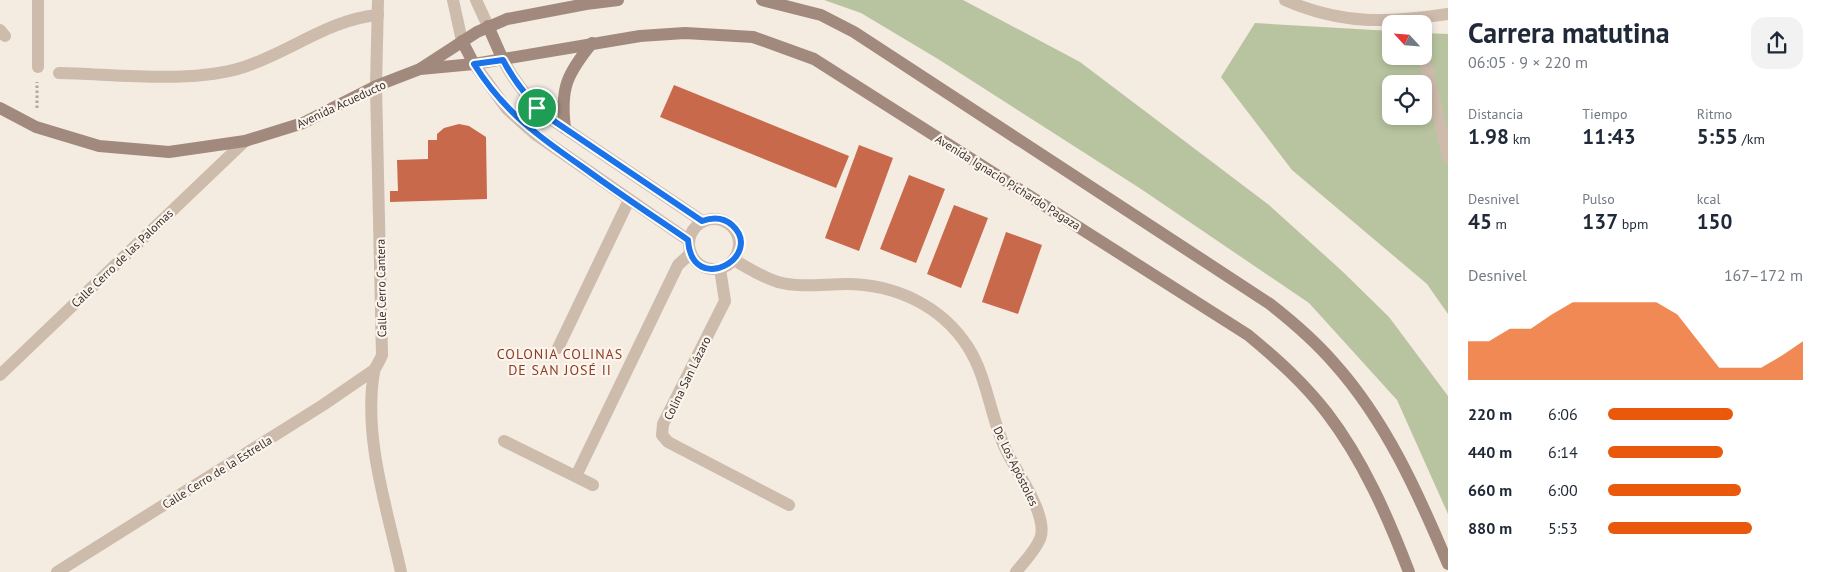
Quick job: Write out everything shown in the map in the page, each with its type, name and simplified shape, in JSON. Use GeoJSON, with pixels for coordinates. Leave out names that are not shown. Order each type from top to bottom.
{"type":"FeatureCollection","features":[{"type":"Feature","properties":{"kind":"main road"},"geometry":{"type":"LineString","coordinates":[[474,64],[462,41],[488,26],[507,19],[535,13],[618,0]]}},
{"type":"Feature","properties":{"kind":"main road"},"geometry":{"type":"LineString","coordinates":[[762,0],[821,15],[854,32],[1270,304],[1306,333],[1335,364],[1374,416],[1415,489],[1448,564]]}},
{"type":"Feature","properties":{"kind":"main road"},"geometry":{"type":"LineString","coordinates":[[488,26],[503,60]]}},
{"type":"Feature","properties":{"kind":"main road","name":"Avenida Ignacio Pichardo Pagaza"},"geometry":{"type":"LineString","coordinates":[[474,64],[592,43],[640,36],[685,33],[753,37],[814,59],[1248,335],[1281,362],[1328,413],[1362,468],[1390,522],[1409,572]]}},
{"type":"Feature","properties":{"kind":"main road","name":"Avenida Acueducto"},"geometry":{"type":"LineString","coordinates":[[420,70],[462,41]]}},
{"type":"Feature","properties":{"kind":"main road"},"geometry":{"type":"LineString","coordinates":[[565,128],[562,99],[564,87],[570,73],[592,43]]}},
{"type":"Feature","properties":{"kind":"main road","name":"Avenida Acueducto"},"geometry":{"type":"LineString","coordinates":[[0,108],[36,127],[99,146],[169,152],[244,141],[303,123],[376,86],[420,70],[474,64]]}},
{"type":"Feature","properties":{"kind":"street"},"geometry":{"type":"LineString","coordinates":[[38,0],[38,66]]}},
{"type":"Feature","properties":{"kind":"street","name":"Calle Cerro Cantera"},"geometry":{"type":"LineString","coordinates":[[378,0],[376,86],[382,355],[374,370],[372,419],[376,456],[401,572]]}},
{"type":"Feature","properties":{"kind":"street"},"geometry":{"type":"LineString","coordinates":[[453,0],[462,41]]}},
{"type":"Feature","properties":{"kind":"street"},"geometry":{"type":"LineString","coordinates":[[476,0],[488,26]]}},
{"type":"Feature","properties":{"kind":"street"},"geometry":{"type":"LineString","coordinates":[[1285,0],[1322,14],[1351,20],[1382,20]]}},
{"type":"Feature","properties":{"kind":"street"},"geometry":{"type":"LineString","coordinates":[[1432,17],[1448,14]]}},
{"type":"Feature","properties":{"kind":"street"},"geometry":{"type":"LineString","coordinates":[[59,73],[199,76],[224,73],[266,59],[347,20],[378,15]]}},
{"type":"Feature","properties":{"kind":"street"},"geometry":{"type":"LineString","coordinates":[[503,60],[511,75],[530,101],[565,128],[702,221]]}},
{"type":"Feature","properties":{"kind":"street"},"geometry":{"type":"LineString","coordinates":[[474,64],[494,94],[519,120],[629,200],[688,240]]}},
{"type":"Feature","properties":{"kind":"street"},"geometry":{"type":"LineString","coordinates":[[1426,65],[1448,158]]}},
{"type":"Feature","properties":{"kind":"street","name":"Calle Cerro de las Palomas"},"geometry":{"type":"LineString","coordinates":[[0,375],[244,141]]}},
{"type":"Feature","properties":{"kind":"street"},"geometry":{"type":"LineString","coordinates":[[558,348],[629,200]]}},
{"type":"Feature","properties":{"kind":"street"},"geometry":{"type":"LineString","coordinates":[[718,218],[731,224],[736,230],[740,245],[734,260],[720,268],[703,267],[696,262],[691,253],[688,240],[696,225],[702,221],[718,218]]}},
{"type":"Feature","properties":{"kind":"street"},"geometry":{"type":"LineString","coordinates":[[576,476],[678,265],[691,253]]}},
{"type":"Feature","properties":{"kind":"street","name":"De Los Apóstoles"},"geometry":{"type":"LineString","coordinates":[[734,260],[779,282],[801,285],[848,284],[890,288],[933,310],[956,331],[977,362],[1002,443],[1039,515],[1043,529],[1035,549],[1016,572]]}},
{"type":"Feature","properties":{"kind":"street","name":"Colina San Lázaro"},"geometry":{"type":"LineString","coordinates":[[720,268],[725,301],[663,424],[662,434],[668,442],[789,505]]}},
{"type":"Feature","properties":{"kind":"street","name":"Calle Cerro de la Estrella"},"geometry":{"type":"LineString","coordinates":[[57,572],[323,405],[374,370]]}},
{"type":"Feature","properties":{"kind":"street"},"geometry":{"type":"LineString","coordinates":[[504,441],[593,485]]}},
{"type":"Feature","properties":{"kind":"path"},"geometry":{"type":"LineString","coordinates":[[36,127],[38,66]]}},
{"type":"Feature","properties":{"kind":"green space"},"geometry":{"type":"Polygon","coordinates":[[[824,0],[963,0],[1080,62],[1269,205],[1342,271],[1389,317],[1448,396],[1448,514],[1397,400],[1309,303],[1141,189],[938,59],[861,13],[824,0]]]}},
{"type":"Feature","properties":{"kind":"green space"},"geometry":{"type":"Polygon","coordinates":[[[1255,23],[1382,30],[1382,65],[1432,65],[1432,33],[1448,34],[1448,314],[1427,284],[1292,170],[1221,77],[1255,23]]]}},
{"type":"Feature","properties":{"kind":"building"},"geometry":{"type":"Polygon","coordinates":[[[674,85],[849,156],[836,188],[660,117],[674,85]]]}},
{"type":"Feature","properties":{"kind":"building"},"geometry":{"type":"Polygon","coordinates":[[[459,124],[469,126],[486,137],[487,199],[390,202],[390,191],[398,191],[397,160],[428,159],[428,140],[437,140],[437,134],[444,128],[459,124]]]}},
{"type":"Feature","properties":{"kind":"building"},"geometry":{"type":"Polygon","coordinates":[[[859,145],[893,158],[859,251],[825,238],[859,145]]]}},
{"type":"Feature","properties":{"kind":"building"},"geometry":{"type":"Polygon","coordinates":[[[909,175],[945,189],[916,263],[880,249],[909,175]]]}},
{"type":"Feature","properties":{"kind":"building"},"geometry":{"type":"Polygon","coordinates":[[[954,205],[988,218],[961,288],[927,274],[954,205]]]}},
{"type":"Feature","properties":{"kind":"building"},"geometry":{"type":"Polygon","coordinates":[[[1006,232],[1042,245],[1018,314],[982,302],[1006,232]]]}},
{"type":"Feature","properties":{"kind":"district","name":"COLONIA COLINAS DE SAN JOSÉ II"},"geometry":{"type":"Point","coordinates":[560,362]}},
{"type":"Feature","properties":{"kind":"route"},"geometry":{"type":"LineString","coordinates":[[503,60],[519,87],[537,108],[702,221],[718,218],[731,224],[736,230],[740,245],[734,260],[728,265],[712,269],[703,267],[696,262],[691,253],[688,240],[535,134],[519,120],[494,94],[474,64],[503,60]]}}]}
